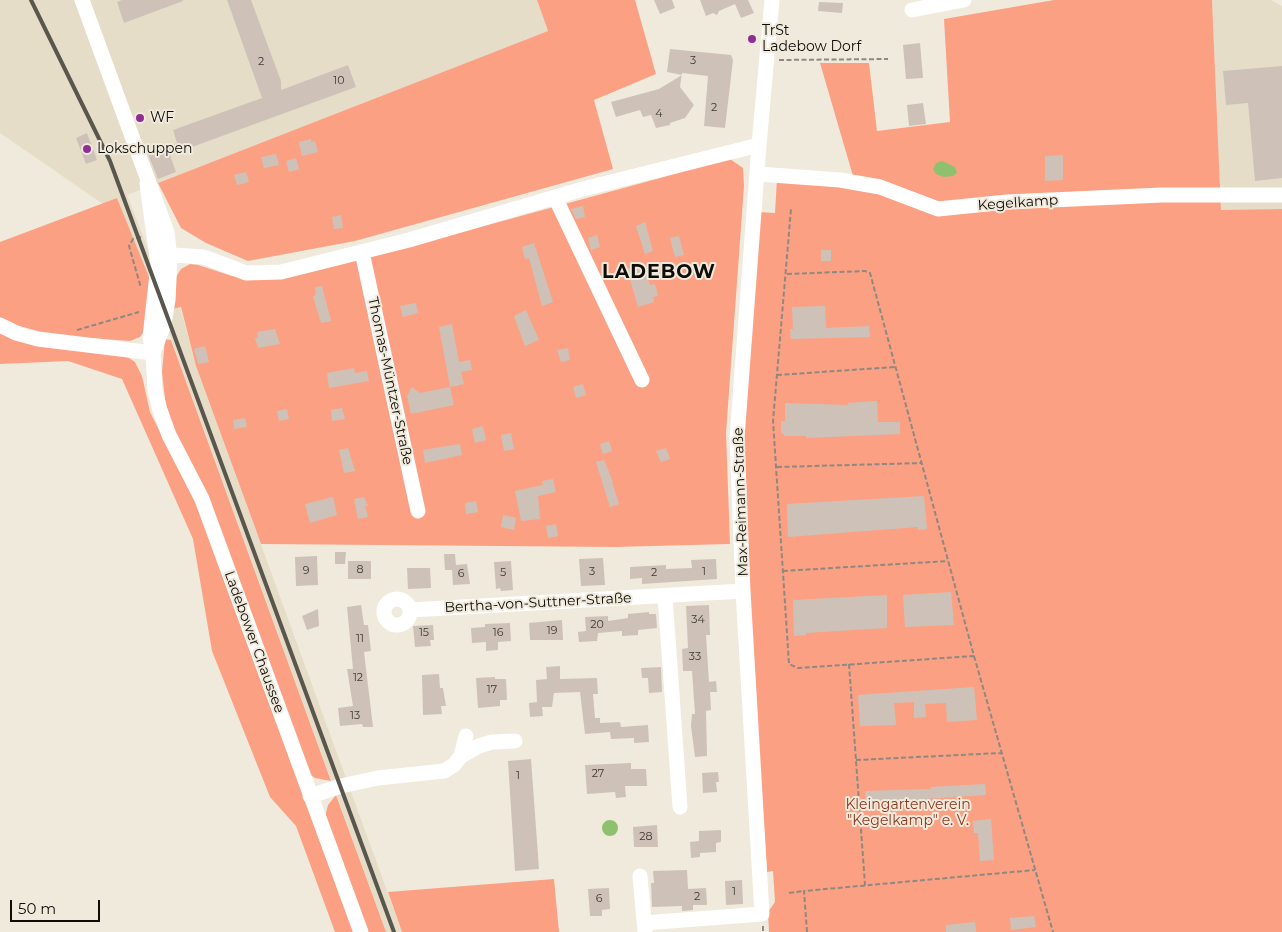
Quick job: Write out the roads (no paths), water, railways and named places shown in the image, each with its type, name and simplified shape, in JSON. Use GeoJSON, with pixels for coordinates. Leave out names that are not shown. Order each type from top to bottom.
{"type":"FeatureCollection","features":[{"type":"Feature","properties":{"kind":"street"},"geometry":{"type":"LineString","coordinates":[[82,0],[147,184],[164,219],[164,254]]}},
{"type":"Feature","properties":{"kind":"street","name":"Max-Reimann-Straße"},"geometry":{"type":"LineString","coordinates":[[645,927],[762,914],[743,591],[737,438],[772,0]]}},
{"type":"Feature","properties":{"kind":"street"},"geometry":{"type":"LineString","coordinates":[[912,10],[964,0]]}},
{"type":"Feature","properties":{"kind":"street"},"geometry":{"type":"LineString","coordinates":[[164,254],[204,257],[246,273],[281,272],[362,252],[555,197],[759,145]]}},
{"type":"Feature","properties":{"kind":"street","name":"Kegelkamp"},"geometry":{"type":"LineString","coordinates":[[758,174],[840,180],[880,187],[938,209],[1007,202],[1162,195],[1282,196]]}},
{"type":"Feature","properties":{"kind":"street"},"geometry":{"type":"LineString","coordinates":[[147,184],[155,234],[164,254]]}},
{"type":"Feature","properties":{"kind":"street"},"geometry":{"type":"LineString","coordinates":[[555,197],[642,380]]}},
{"type":"Feature","properties":{"kind":"street","name":"Thomas-Müntzer-Straße"},"geometry":{"type":"LineString","coordinates":[[362,252],[418,511]]}},
{"type":"Feature","properties":{"kind":"street","name":"Ladebower Chaussee"},"geometry":{"type":"LineString","coordinates":[[164,254],[166,313],[154,353],[155,390],[168,435],[202,499],[361,932]]}},
{"type":"Feature","properties":{"kind":"street"},"geometry":{"type":"LineString","coordinates":[[0,325],[16,333],[65,343],[154,353]]}},
{"type":"Feature","properties":{"kind":"street","name":"Bertha-von-Suttner-Straße"},"geometry":{"type":"LineString","coordinates":[[410,610],[743,591]]}},
{"type":"Feature","properties":{"kind":"street"},"geometry":{"type":"LineString","coordinates":[[665,596],[680,807]]}},
{"type":"Feature","properties":{"kind":"street"},"geometry":{"type":"LineString","coordinates":[[462,756],[466,736]]}},
{"type":"Feature","properties":{"kind":"street"},"geometry":{"type":"LineString","coordinates":[[310,796],[341,786],[378,778],[444,771],[454,765],[462,756],[492,742],[515,741]]}},
{"type":"Feature","properties":{"kind":"street"},"geometry":{"type":"LineString","coordinates":[[640,876],[645,927]]}},
{"type":"Feature","properties":{"kind":"railway"},"geometry":{"type":"LineString","coordinates":[[31,0],[110,161],[394,932]]}},
{"type":"Feature","properties":{"kind":"place","name":"TrSt Ladebow Dorf"},"geometry":{"type":"Point","coordinates":[752,39]}},
{"type":"Feature","properties":{"kind":"place","name":"WF"},"geometry":{"type":"Point","coordinates":[140,118]}},
{"type":"Feature","properties":{"kind":"place","name":"Lokschuppen"},"geometry":{"type":"Point","coordinates":[87,149]}},
{"type":"Feature","properties":{"kind":"district","name":"LADEBOW"},"geometry":{"type":"Point","coordinates":[659,272]}},
{"type":"Feature","properties":{"kind":"park label","name":"Kleingartenverein \"Kegelkamp\" e. V."},"geometry":{"type":"Point","coordinates":[908,814]}}]}
